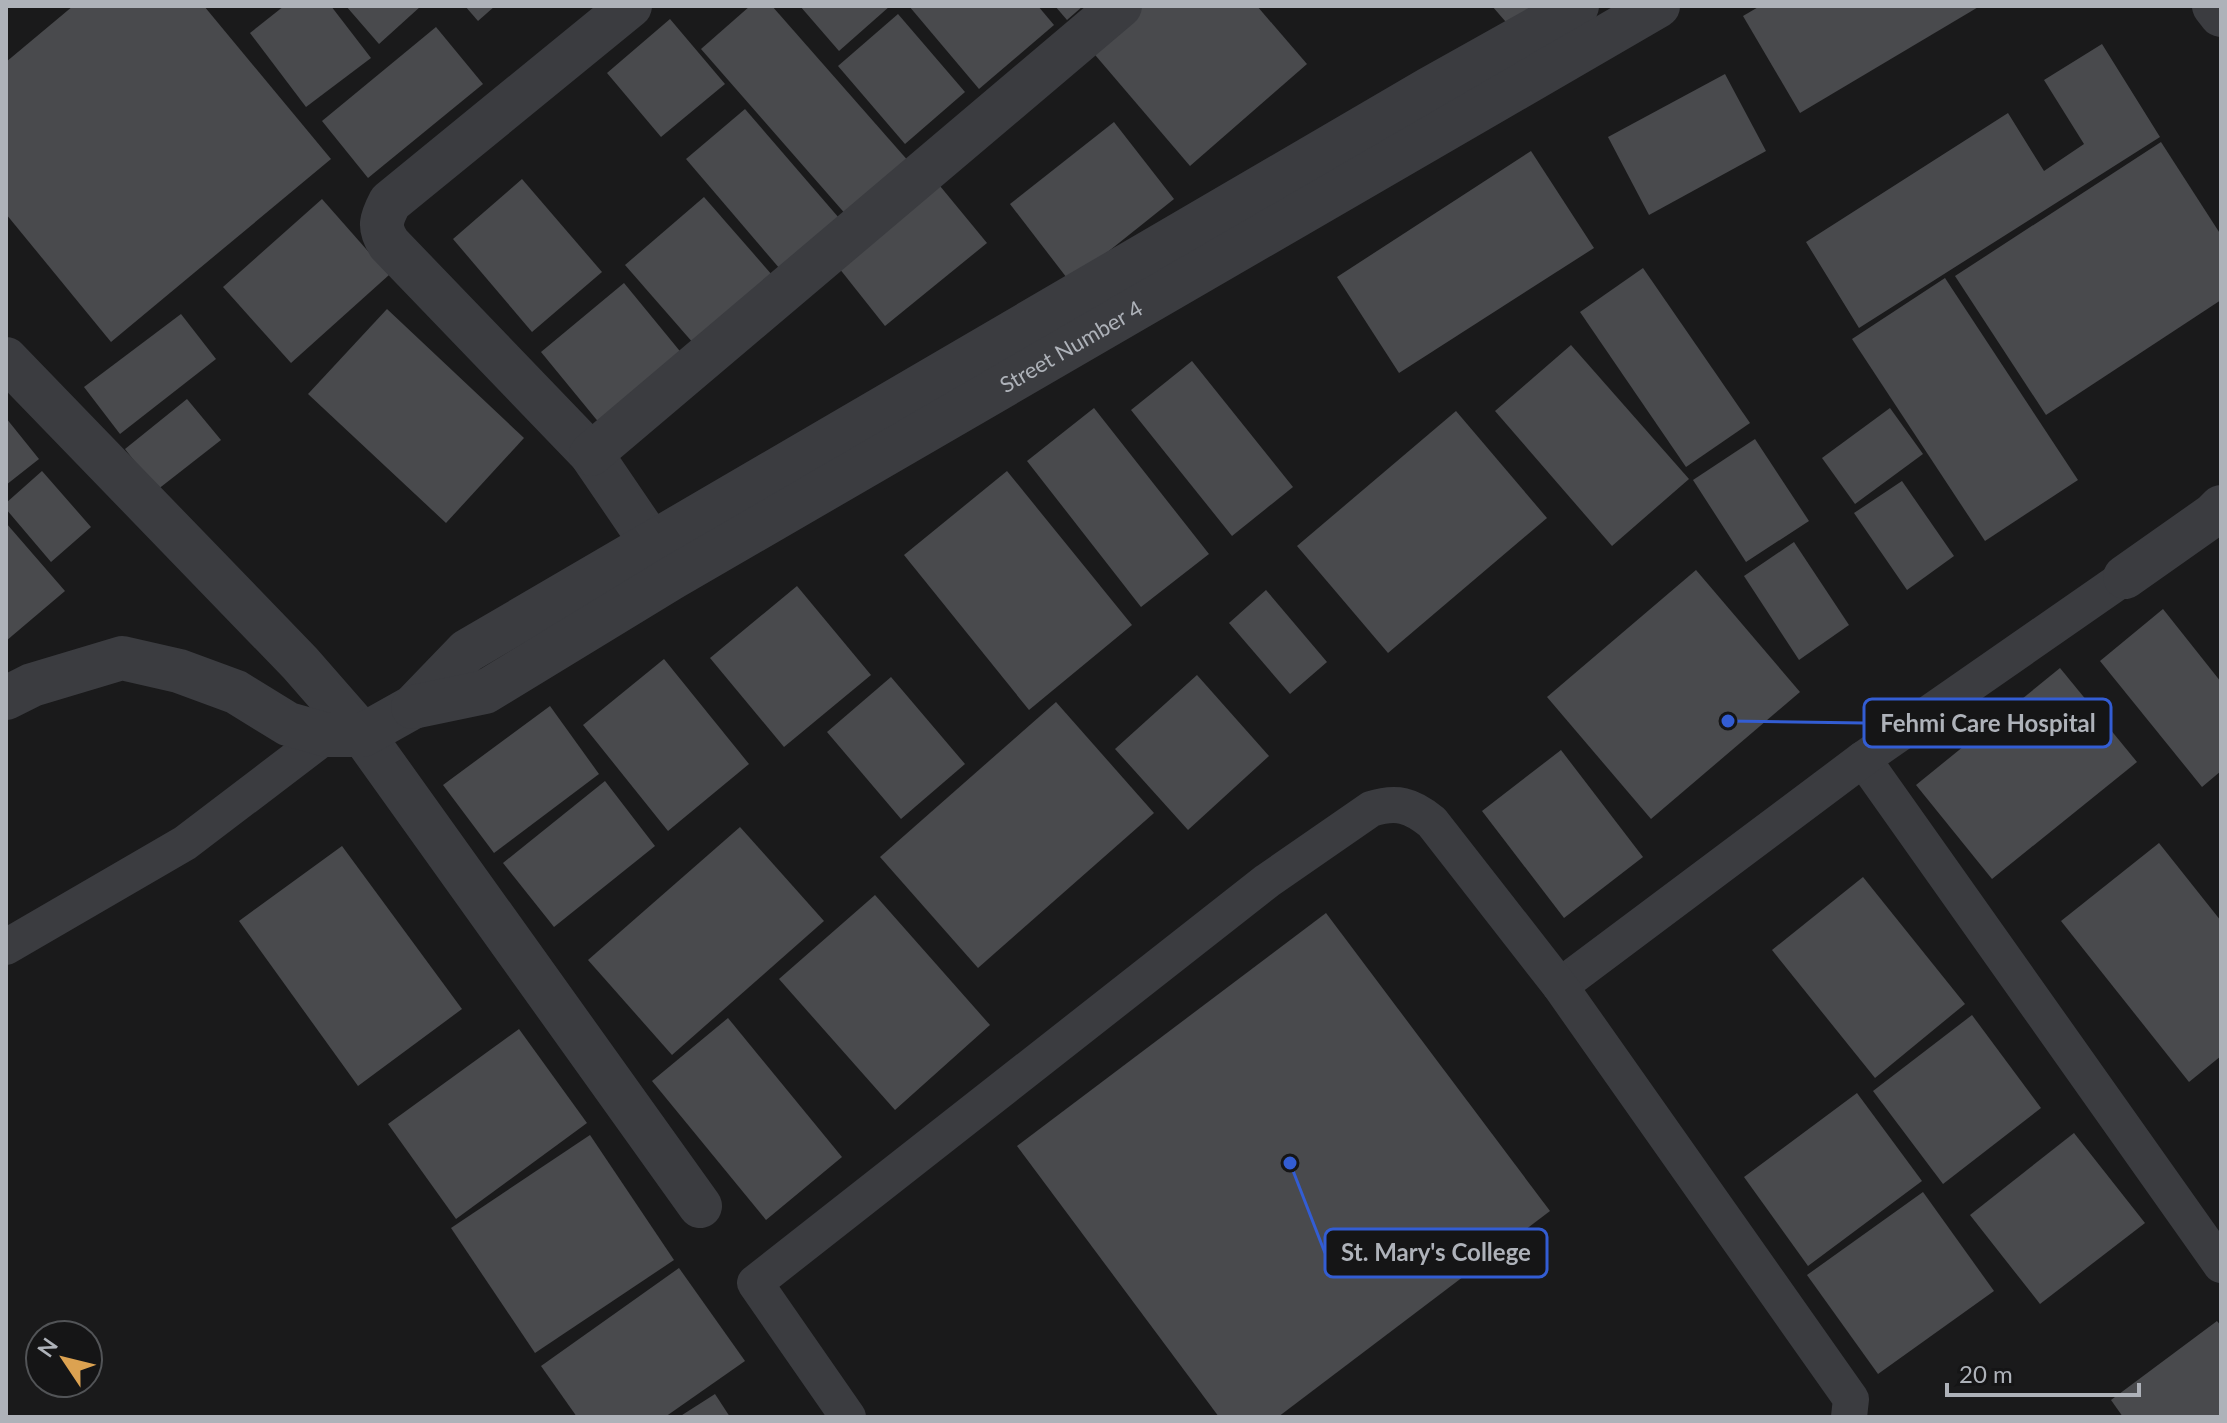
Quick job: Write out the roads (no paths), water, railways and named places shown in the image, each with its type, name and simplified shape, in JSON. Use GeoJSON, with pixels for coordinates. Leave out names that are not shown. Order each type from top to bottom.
{"type":"FeatureCollection","features":[{"type":"Feature","properties":{"kind":"street"},"geometry":{"type":"LineString","coordinates":[[630,6],[390,202],[381,218],[381,231],[389,244],[591,454],[653,545]]}},
{"type":"Feature","properties":{"kind":"street"},"geometry":{"type":"LineString","coordinates":[[591,454],[1120,6]]}},
{"type":"Feature","properties":{"kind":"street","name":"Street Number 4"},"geometry":{"type":"LineString","coordinates":[[413,707],[467,651],[1429,89],[1577,6]]}},
{"type":"Feature","properties":{"kind":"street","name":"Street Number 4"},"geometry":{"type":"LineString","coordinates":[[413,707],[485,692],[672,578],[1658,6]]}},
{"type":"Feature","properties":{"kind":"street"},"geometry":{"type":"LineString","coordinates":[[2214,6],[2221,15]]}},
{"type":"Feature","properties":{"kind":"street"},"geometry":{"type":"LineString","coordinates":[[6,359],[300,663],[345,735],[700,1206]]}},
{"type":"Feature","properties":{"kind":"street"},"geometry":{"type":"LineString","coordinates":[[2125,577],[2221,507]]}},
{"type":"Feature","properties":{"kind":"street"},"geometry":{"type":"LineString","coordinates":[[6,698],[32,685],[122,658],[179,671],[236,692],[288,724],[345,735],[413,707]]}},
{"type":"Feature","properties":{"kind":"lane"},"geometry":{"type":"LineString","coordinates":[[1560,986],[1863,759],[2125,577]]}},
{"type":"Feature","properties":{"kind":"lane"},"geometry":{"type":"LineString","coordinates":[[6,947],[185,843],[345,735]]}},
{"type":"Feature","properties":{"kind":"lane"},"geometry":{"type":"LineString","coordinates":[[1863,759],[2221,1265]]}},
{"type":"Feature","properties":{"kind":"lane"},"geometry":{"type":"LineString","coordinates":[[848,1417],[755,1283],[1267,881],[1371,809],[1391,803],[1408,807],[1432,822],[1560,986],[1843,1387],[1851,1399],[1849,1417]]}},
{"type":"Feature","properties":{"kind":"place","name":"Fehmi Care Hospital"},"geometry":{"type":"Point","coordinates":[1728,721]}},
{"type":"Feature","properties":{"kind":"place","name":"St. Mary's College"},"geometry":{"type":"Point","coordinates":[1290,1163]}}]}
